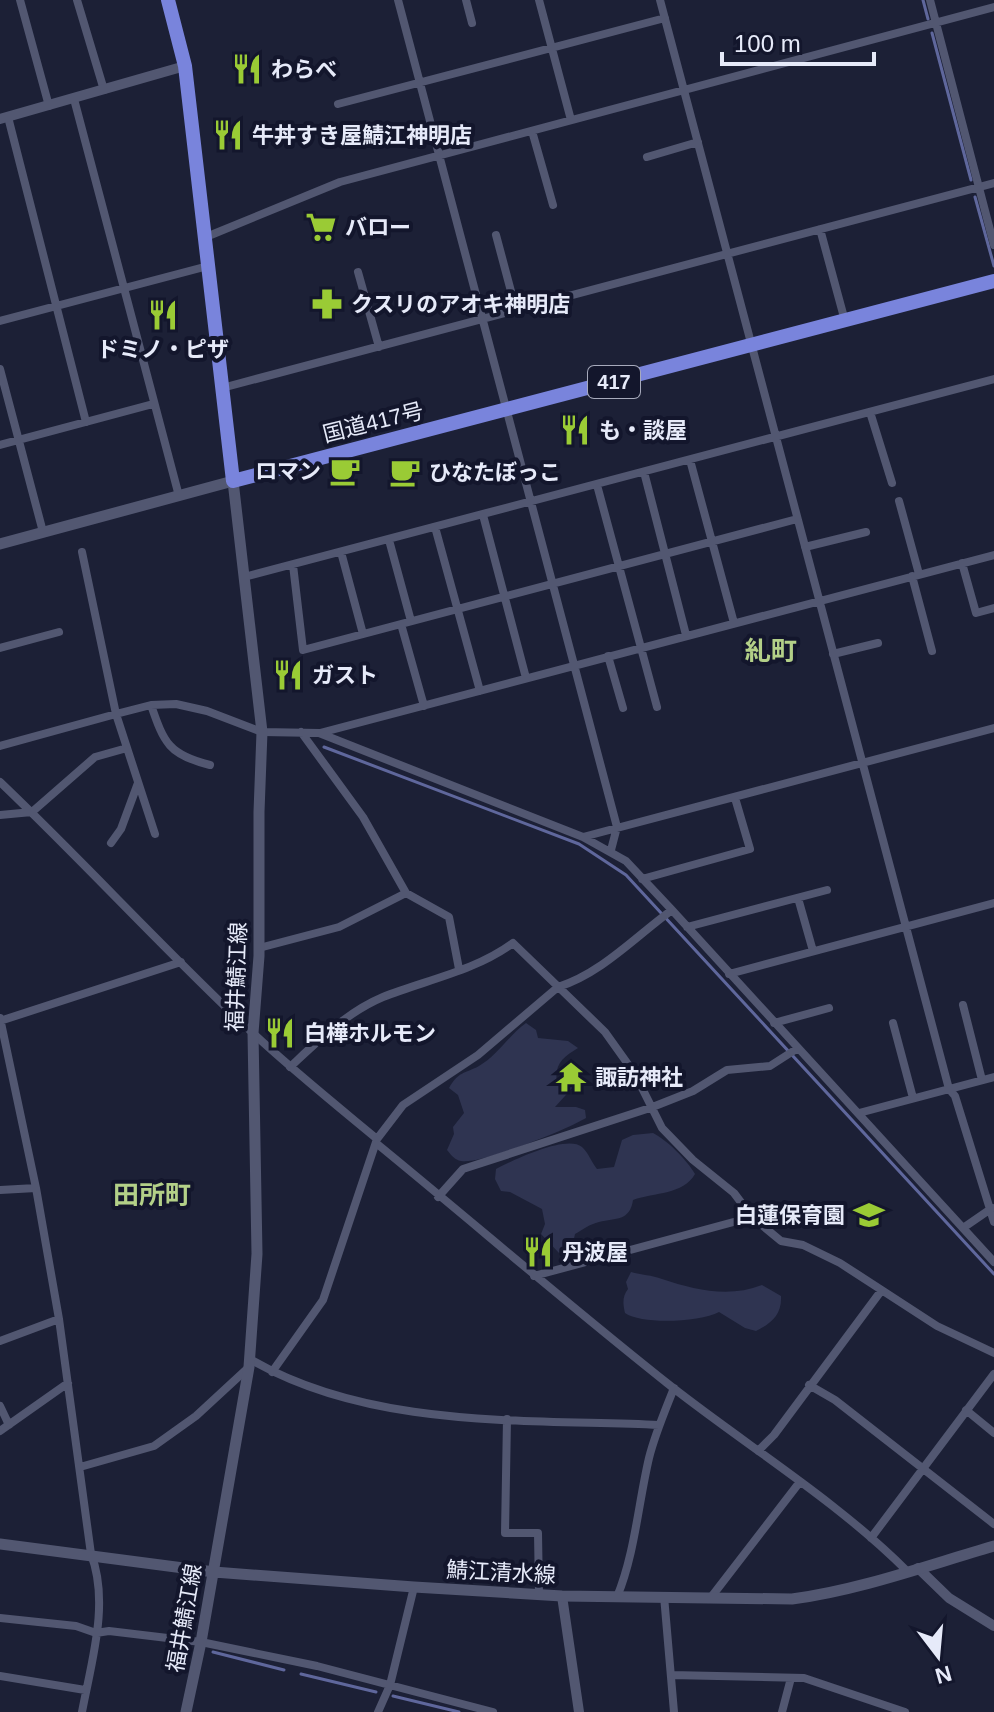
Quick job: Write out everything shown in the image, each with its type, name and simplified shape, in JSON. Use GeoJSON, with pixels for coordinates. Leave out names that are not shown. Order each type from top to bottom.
{"type":"FeatureCollection","features":[{"type":"Feature","properties":{"kind":"highway"},"geometry":{"type":"LineString","coordinates":[[168,0],[185,66],[233,481]]}},
{"type":"Feature","properties":{"kind":"highway","name":"国道417号"},"geometry":{"type":"LineString","coordinates":[[233,481],[994,281]]}},
{"type":"Feature","properties":{"kind":"main road"},"geometry":{"type":"LineString","coordinates":[[0,544],[233,481]]}},
{"type":"Feature","properties":{"kind":"main road","name":"福井鯖江線"},"geometry":{"type":"LineString","coordinates":[[186,1712],[250,1363],[257,1254],[253,1033],[259,948],[262,732],[233,481]]}},
{"type":"Feature","properties":{"kind":"main road","name":"鯖江清水線"},"geometry":{"type":"LineString","coordinates":[[0,1544],[214,1572],[414,1587],[562,1596],[792,1599],[913,1570],[994,1546]]}},
{"type":"Feature","properties":{"kind":"street"},"geometry":{"type":"LineString","coordinates":[[20,0],[49,106]]}},
{"type":"Feature","properties":{"kind":"street"},"geometry":{"type":"LineString","coordinates":[[77,0],[104,90]]}},
{"type":"Feature","properties":{"kind":"street"},"geometry":{"type":"LineString","coordinates":[[398,0],[617,827],[611,850]]}},
{"type":"Feature","properties":{"kind":"street"},"geometry":{"type":"LineString","coordinates":[[466,0],[472,23]]}},
{"type":"Feature","properties":{"kind":"street"},"geometry":{"type":"LineString","coordinates":[[539,0],[571,120]]}},
{"type":"Feature","properties":{"kind":"street"},"geometry":{"type":"LineString","coordinates":[[660,0],[949,1089],[955,1096],[994,1222]]}},
{"type":"Feature","properties":{"kind":"street"},"geometry":{"type":"LineString","coordinates":[[930,0],[994,245]]}},
{"type":"Feature","properties":{"kind":"street"},"geometry":{"type":"LineString","coordinates":[[206,237],[340,182],[994,7]]}},
{"type":"Feature","properties":{"kind":"street"},"geometry":{"type":"LineString","coordinates":[[338,104],[665,18]]}},
{"type":"Feature","properties":{"kind":"street"},"geometry":{"type":"LineString","coordinates":[[86,422],[4,118],[185,66]]}},
{"type":"Feature","properties":{"kind":"street"},"geometry":{"type":"LineString","coordinates":[[74,99],[179,496]]}},
{"type":"Feature","properties":{"kind":"street"},"geometry":{"type":"LineString","coordinates":[[532,131],[553,205]]}},
{"type":"Feature","properties":{"kind":"street"},"geometry":{"type":"LineString","coordinates":[[647,157],[698,142]]}},
{"type":"Feature","properties":{"kind":"street"},"geometry":{"type":"LineString","coordinates":[[221,388],[994,183]]}},
{"type":"Feature","properties":{"kind":"street"},"geometry":{"type":"LineString","coordinates":[[820,229],[845,321]]}},
{"type":"Feature","properties":{"kind":"street"},"geometry":{"type":"LineString","coordinates":[[496,235],[516,310]]}},
{"type":"Feature","properties":{"kind":"street"},"geometry":{"type":"LineString","coordinates":[[0,321],[209,265]]}},
{"type":"Feature","properties":{"kind":"street"},"geometry":{"type":"LineString","coordinates":[[358,272],[379,347]]}},
{"type":"Feature","properties":{"kind":"street"},"geometry":{"type":"LineString","coordinates":[[0,369],[3,394],[43,532]]}},
{"type":"Feature","properties":{"kind":"street"},"geometry":{"type":"LineString","coordinates":[[244,577],[994,379]]}},
{"type":"Feature","properties":{"kind":"street"},"geometry":{"type":"LineString","coordinates":[[0,445],[153,404]]}},
{"type":"Feature","properties":{"kind":"street"},"geometry":{"type":"LineString","coordinates":[[870,412],[892,483]]}},
{"type":"Feature","properties":{"kind":"street"},"geometry":{"type":"LineString","coordinates":[[690,460],[734,623]]}},
{"type":"Feature","properties":{"kind":"street"},"geometry":{"type":"LineString","coordinates":[[644,472],[686,635]]}},
{"type":"Feature","properties":{"kind":"street"},"geometry":{"type":"LineString","coordinates":[[597,485],[657,707]]}},
{"type":"Feature","properties":{"kind":"street"},"geometry":{"type":"LineString","coordinates":[[899,501],[932,651]]}},
{"type":"Feature","properties":{"kind":"street"},"geometry":{"type":"LineString","coordinates":[[483,515],[526,678]]}},
{"type":"Feature","properties":{"kind":"street"},"geometry":{"type":"LineString","coordinates":[[293,565],[303,650],[797,519]]}},
{"type":"Feature","properties":{"kind":"street"},"geometry":{"type":"LineString","coordinates":[[435,527],[480,691]]}},
{"type":"Feature","properties":{"kind":"street"},"geometry":{"type":"LineString","coordinates":[[805,547],[866,532]]}},
{"type":"Feature","properties":{"kind":"street"},"geometry":{"type":"LineString","coordinates":[[389,540],[411,621]]}},
{"type":"Feature","properties":{"kind":"street"},"geometry":{"type":"LineString","coordinates":[[82,552],[116,714],[155,834]]}},
{"type":"Feature","properties":{"kind":"street"},"geometry":{"type":"LineString","coordinates":[[341,552],[363,634]]}},
{"type":"Feature","properties":{"kind":"street"},"geometry":{"type":"LineString","coordinates":[[0,746],[151,705],[176,704],[207,711],[262,732],[319,733],[994,555]]}},
{"type":"Feature","properties":{"kind":"street"},"geometry":{"type":"LineString","coordinates":[[962,563],[976,613],[994,608]]}},
{"type":"Feature","properties":{"kind":"street"},"geometry":{"type":"LineString","coordinates":[[401,624],[424,706]]}},
{"type":"Feature","properties":{"kind":"street"},"geometry":{"type":"LineString","coordinates":[[0,648],[59,632]]}},
{"type":"Feature","properties":{"kind":"street"},"geometry":{"type":"LineString","coordinates":[[833,654],[878,643]]}},
{"type":"Feature","properties":{"kind":"street"},"geometry":{"type":"LineString","coordinates":[[608,656],[623,708]]}},
{"type":"Feature","properties":{"kind":"street"},"geometry":{"type":"LineString","coordinates":[[151,705],[159,728],[170,746],[186,760],[210,765]]}},
{"type":"Feature","properties":{"kind":"street"},"geometry":{"type":"LineString","coordinates":[[583,837],[994,728]]}},
{"type":"Feature","properties":{"kind":"street"},"geometry":{"type":"LineString","coordinates":[[301,732],[363,817],[406,893],[449,917],[459,969]]}},
{"type":"Feature","properties":{"kind":"street"},"geometry":{"type":"LineString","coordinates":[[319,733],[583,837],[626,861],[666,914],[687,927],[774,1023],[793,1052],[859,1113],[994,1262]]}},
{"type":"Feature","properties":{"kind":"street"},"geometry":{"type":"LineString","coordinates":[[0,815],[32,812],[95,757],[127,748]]}},
{"type":"Feature","properties":{"kind":"street"},"geometry":{"type":"LineString","coordinates":[[0,782],[253,1033],[438,1197],[674,1388],[949,1598],[994,1626]]}},
{"type":"Feature","properties":{"kind":"street"},"geometry":{"type":"LineString","coordinates":[[111,843],[121,829],[138,782]]}},
{"type":"Feature","properties":{"kind":"street"},"geometry":{"type":"LineString","coordinates":[[642,879],[750,849],[735,798]]}},
{"type":"Feature","properties":{"kind":"street"},"geometry":{"type":"LineString","coordinates":[[687,927],[827,890]]}},
{"type":"Feature","properties":{"kind":"street"},"geometry":{"type":"LineString","coordinates":[[259,948],[339,927],[406,893]]}},
{"type":"Feature","properties":{"kind":"street"},"geometry":{"type":"LineString","coordinates":[[798,898],[813,951]]}},
{"type":"Feature","properties":{"kind":"street"},"geometry":{"type":"LineString","coordinates":[[729,974],[994,903]]}},
{"type":"Feature","properties":{"kind":"street"},"geometry":{"type":"LineString","coordinates":[[272,1372],[323,1300],[377,1141],[403,1105],[478,1055],[558,987],[601,964],[666,914]]}},
{"type":"Feature","properties":{"kind":"street"},"geometry":{"type":"LineString","coordinates":[[290,1067],[327,1032],[379,999],[491,958],[513,943],[605,1032],[635,1074],[662,1128],[693,1160],[734,1193],[752,1217],[781,1241],[803,1245],[828,1257],[937,1326],[994,1353]]}},
{"type":"Feature","properties":{"kind":"street"},"geometry":{"type":"LineString","coordinates":[[82,1712],[96,1633],[98,1586],[59,1319],[36,1188],[0,1020],[181,962]]}},
{"type":"Feature","properties":{"kind":"street"},"geometry":{"type":"LineString","coordinates":[[963,1005],[982,1080]]}},
{"type":"Feature","properties":{"kind":"street"},"geometry":{"type":"LineString","coordinates":[[774,1023],[829,1008]]}},
{"type":"Feature","properties":{"kind":"street"},"geometry":{"type":"LineString","coordinates":[[893,1023],[913,1098]]}},
{"type":"Feature","properties":{"kind":"street"},"geometry":{"type":"LineString","coordinates":[[438,1197],[463,1169],[650,1108],[693,1091],[727,1070],[770,1066],[793,1052]]}},
{"type":"Feature","properties":{"kind":"street"},"geometry":{"type":"LineString","coordinates":[[859,1113],[994,1077]]}},
{"type":"Feature","properties":{"kind":"street"},"geometry":{"type":"LineString","coordinates":[[0,1190],[36,1188]]}},
{"type":"Feature","properties":{"kind":"street"},"geometry":{"type":"LineString","coordinates":[[963,1228],[992,1208]]}},
{"type":"Feature","properties":{"kind":"street"},"geometry":{"type":"LineString","coordinates":[[534,1276],[752,1217]]}},
{"type":"Feature","properties":{"kind":"street"},"geometry":{"type":"LineString","coordinates":[[758,1451],[774,1435],[881,1291]]}},
{"type":"Feature","properties":{"kind":"street"},"geometry":{"type":"LineString","coordinates":[[0,1341],[59,1319]]}},
{"type":"Feature","properties":{"kind":"street"},"geometry":{"type":"LineString","coordinates":[[80,1467],[154,1446],[196,1416],[250,1363],[332,1394],[389,1408],[507,1419],[659,1425]]}},
{"type":"Feature","properties":{"kind":"street"},"geometry":{"type":"LineString","coordinates":[[871,1538],[994,1374]]}},
{"type":"Feature","properties":{"kind":"street"},"geometry":{"type":"LineString","coordinates":[[0,1431],[68,1383]]}},
{"type":"Feature","properties":{"kind":"street"},"geometry":{"type":"LineString","coordinates":[[809,1385],[835,1400],[994,1524]]}},
{"type":"Feature","properties":{"kind":"street"},"geometry":{"type":"LineString","coordinates":[[617,1597],[627,1573],[649,1459],[674,1388]]}},
{"type":"Feature","properties":{"kind":"street"},"geometry":{"type":"LineString","coordinates":[[0,1406],[9,1425]]}},
{"type":"Feature","properties":{"kind":"street"},"geometry":{"type":"LineString","coordinates":[[966,1410],[994,1433]]}},
{"type":"Feature","properties":{"kind":"street"},"geometry":{"type":"LineString","coordinates":[[507,1419],[505,1533],[538,1533],[539,1594]]}},
{"type":"Feature","properties":{"kind":"street"},"geometry":{"type":"LineString","coordinates":[[712,1596],[799,1483]]}},
{"type":"Feature","properties":{"kind":"street"},"geometry":{"type":"LineString","coordinates":[[378,1712],[390,1685],[414,1587]]}},
{"type":"Feature","properties":{"kind":"street"},"geometry":{"type":"LineString","coordinates":[[562,1596],[579,1712]]}},
{"type":"Feature","properties":{"kind":"street"},"geometry":{"type":"LineString","coordinates":[[664,1596],[674,1712]]}},
{"type":"Feature","properties":{"kind":"street"},"geometry":{"type":"LineString","coordinates":[[0,1618],[76,1626],[96,1633],[109,1631],[201,1642],[317,1666],[490,1712]]}},
{"type":"Feature","properties":{"kind":"street"},"geometry":{"type":"LineString","coordinates":[[671,1675],[804,1678],[905,1712]]}},
{"type":"Feature","properties":{"kind":"street"},"geometry":{"type":"LineString","coordinates":[[0,1676],[85,1690]]}},
{"type":"Feature","properties":{"kind":"street"},"geometry":{"type":"LineString","coordinates":[[782,1712],[791,1678]]}},
{"type":"Feature","properties":{"kind":"shaded area"},"geometry":{"type":"Polygon","coordinates":[[[526,1023],[536,1030],[538,1038],[568,1041],[578,1048],[558,1066],[557,1083],[571,1080],[574,1086],[555,1107],[585,1110],[586,1118],[486,1158],[457,1160],[447,1150],[454,1134],[453,1127],[464,1113],[458,1095],[449,1088],[459,1076],[492,1056],[526,1023]]]}},
{"type":"Feature","properties":{"kind":"shaded area"},"geometry":{"type":"Polygon","coordinates":[[[653,1133],[687,1163],[695,1174],[690,1181],[676,1189],[633,1200],[625,1215],[586,1227],[575,1234],[571,1252],[565,1255],[559,1253],[541,1234],[545,1224],[542,1209],[510,1192],[501,1191],[495,1179],[496,1169],[504,1165],[540,1150],[565,1144],[582,1147],[597,1169],[614,1167],[622,1140],[633,1135],[653,1133]]]}},
{"type":"Feature","properties":{"kind":"shaded area"},"geometry":{"type":"Polygon","coordinates":[[[631,1272],[712,1291],[737,1291],[762,1285],[781,1296],[780,1308],[771,1321],[756,1331],[719,1312],[671,1321],[633,1317],[625,1313],[623,1304],[628,1289],[626,1282],[631,1272]]]}},
{"type":"Feature","properties":{"kind":"waterway"},"geometry":{"type":"LineString","coordinates":[[923,0],[928,19]]}},
{"type":"Feature","properties":{"kind":"waterway"},"geometry":{"type":"LineString","coordinates":[[932,33],[971,180]]}},
{"type":"Feature","properties":{"kind":"waterway"},"geometry":{"type":"LineString","coordinates":[[975,197],[994,266]]}},
{"type":"Feature","properties":{"kind":"waterway"},"geometry":{"type":"LineString","coordinates":[[324,747],[579,844],[626,875],[994,1274]]}},
{"type":"Feature","properties":{"kind":"waterway"},"geometry":{"type":"LineString","coordinates":[[213,1652],[284,1670]]}},
{"type":"Feature","properties":{"kind":"waterway"},"geometry":{"type":"LineString","coordinates":[[301,1674],[376,1692]]}},
{"type":"Feature","properties":{"kind":"waterway"},"geometry":{"type":"LineString","coordinates":[[393,1696],[459,1712]]}},
{"type":"Feature","properties":{"kind":"place","name":"わらべ"},"geometry":{"type":"Point","coordinates":[247,69]}},
{"type":"Feature","properties":{"kind":"place","name":"牛丼すき屋鯖江神明店"},"geometry":{"type":"Point","coordinates":[228,135]}},
{"type":"Feature","properties":{"kind":"place","name":"バロー"},"geometry":{"type":"Point","coordinates":[321,227]}},
{"type":"Feature","properties":{"kind":"place","name":"クスリのアオキ神明店"},"geometry":{"type":"Point","coordinates":[327,304]}},
{"type":"Feature","properties":{"kind":"place","name":"ドミノ・ピザ"},"geometry":{"type":"Point","coordinates":[163,315]}},
{"type":"Feature","properties":{"kind":"place","name":"も・談屋"},"geometry":{"type":"Point","coordinates":[575,430]}},
{"type":"Feature","properties":{"kind":"place","name":"ロマン"},"geometry":{"type":"Point","coordinates":[345,471]}},
{"type":"Feature","properties":{"kind":"place","name":"ひなたぼっこ"},"geometry":{"type":"Point","coordinates":[405,472]}},
{"type":"Feature","properties":{"kind":"place","name":"ガスト"},"geometry":{"type":"Point","coordinates":[288,675]}},
{"type":"Feature","properties":{"kind":"place","name":"白樺ホルモン"},"geometry":{"type":"Point","coordinates":[280,1033]}},
{"type":"Feature","properties":{"kind":"place","name":"諏訪神社"},"geometry":{"type":"Point","coordinates":[571,1077]}},
{"type":"Feature","properties":{"kind":"place","name":"白蓮保育園"},"geometry":{"type":"Point","coordinates":[869,1215]}},
{"type":"Feature","properties":{"kind":"place","name":"丹波屋"},"geometry":{"type":"Point","coordinates":[538,1252]}},
{"type":"Feature","properties":{"kind":"district","name":"糺町"},"geometry":{"type":"Point","coordinates":[771,651]}},
{"type":"Feature","properties":{"kind":"district","name":"田所町"},"geometry":{"type":"Point","coordinates":[152,1195]}}]}
